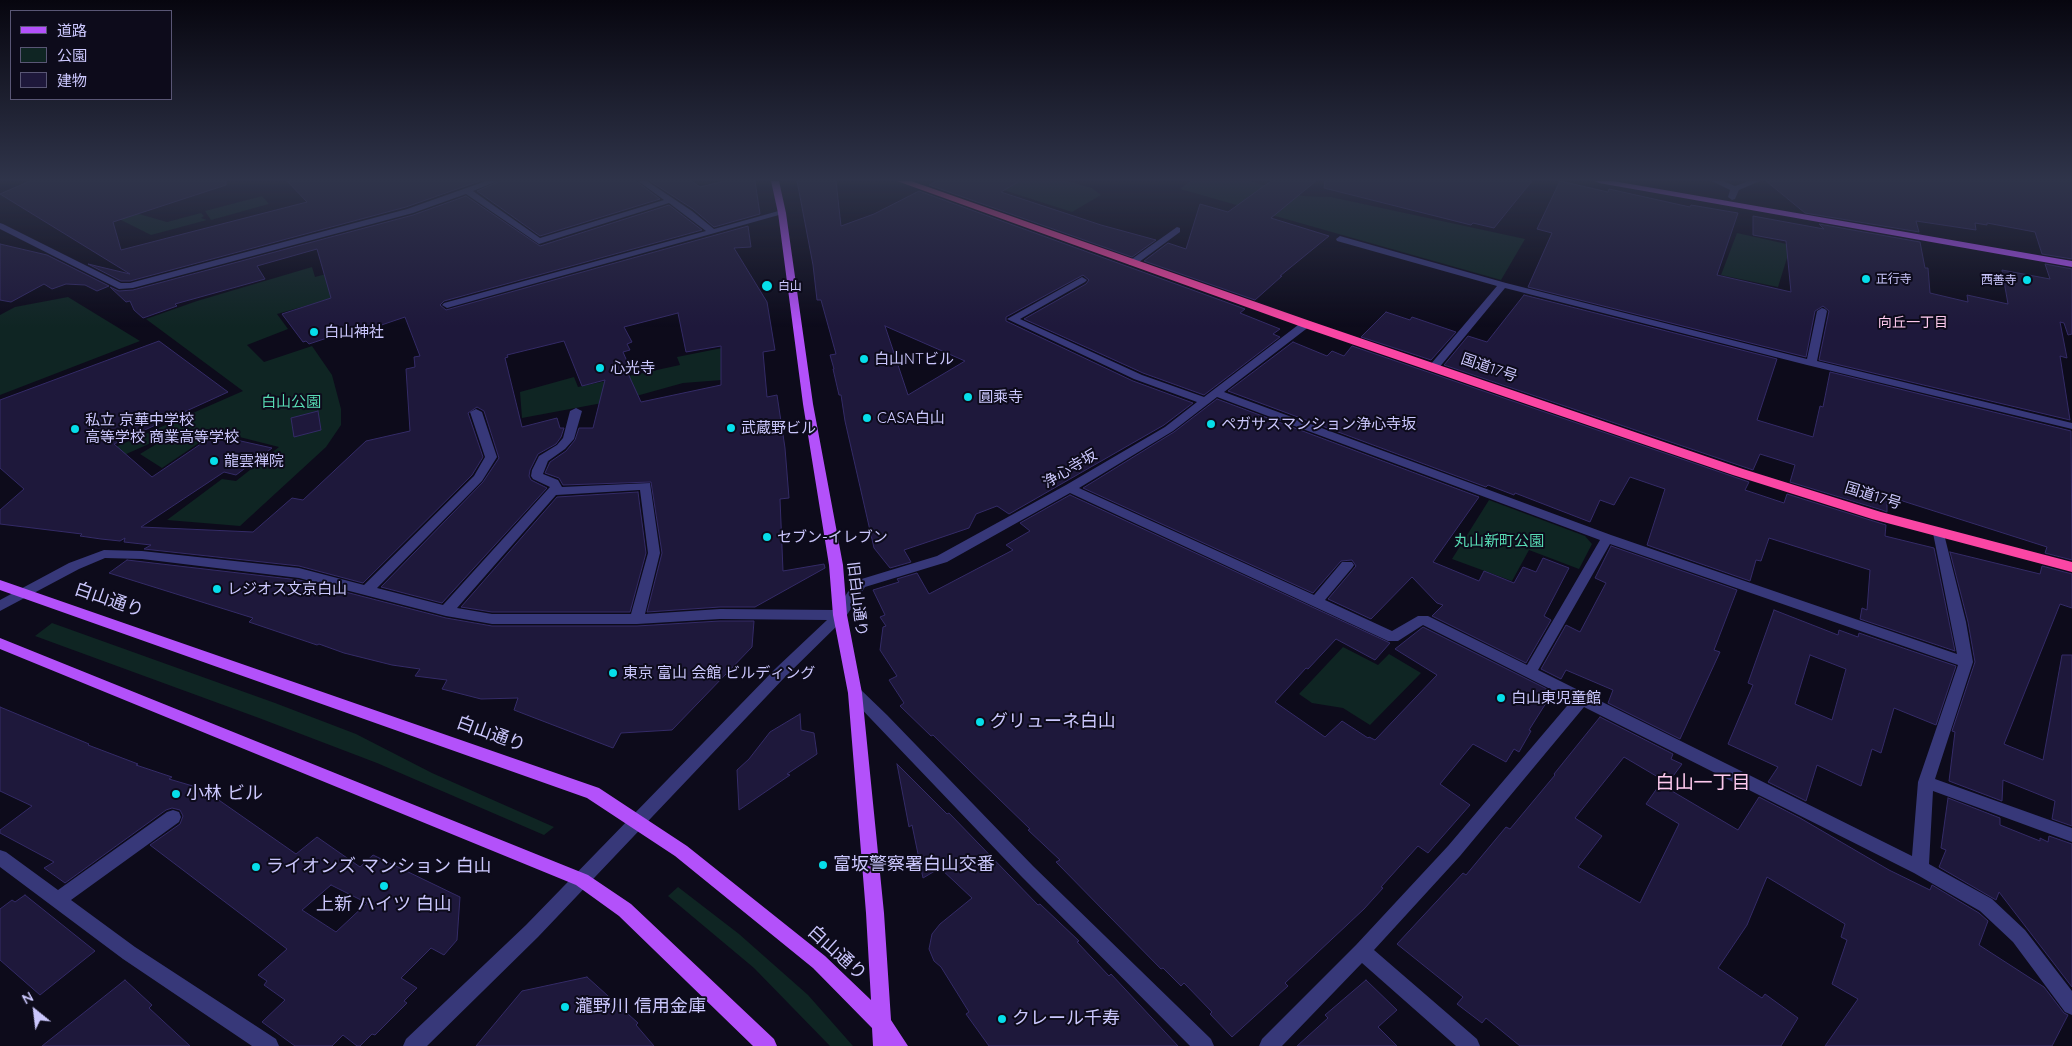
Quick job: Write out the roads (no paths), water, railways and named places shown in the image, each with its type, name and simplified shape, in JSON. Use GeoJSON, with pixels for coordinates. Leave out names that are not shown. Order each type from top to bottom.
{"type":"FeatureCollection","features":[{"type":"Feature","properties":{"kind":"highway","name":"国道17号"},"geometry":{"type":"LineString","coordinates":[[1039,230],[1306,324],[1738,472],[1877,516],[2072,567]]}},
{"type":"Feature","properties":{"kind":"main road","name":"旧白山通り"},"geometry":{"type":"LineString","coordinates":[[784,230],[808,404],[836,566],[840,615],[855,693],[877,941],[883,1046]]}},
{"type":"Feature","properties":{"kind":"main road"},"geometry":{"type":"LineString","coordinates":[[1899,230],[2072,264]]}},
{"type":"Feature","properties":{"kind":"main road"},"geometry":{"type":"LineString","coordinates":[[1921,230],[2072,256]]}},
{"type":"Feature","properties":{"kind":"main road","name":"白山通り"},"geometry":{"type":"LineString","coordinates":[[0,585],[593,793],[681,851],[820,962],[882,1024],[898,1046]]}},
{"type":"Feature","properties":{"kind":"main road"},"geometry":{"type":"LineString","coordinates":[[0,643],[582,880],[625,910],[767,1046]]}},
{"type":"Feature","properties":{"kind":"street"},"geometry":{"type":"LineString","coordinates":[[8,230],[119,286],[130,286],[343,230]]}},
{"type":"Feature","properties":{"kind":"street"},"geometry":{"type":"LineString","coordinates":[[523,230],[539,241],[575,230]]}},
{"type":"Feature","properties":{"kind":"street"},"geometry":{"type":"LineString","coordinates":[[447,305],[720,230]]}},
{"type":"Feature","properties":{"kind":"street"},"geometry":{"type":"LineString","coordinates":[[1132,263],[1177,230]]}},
{"type":"Feature","properties":{"kind":"street"},"geometry":{"type":"LineString","coordinates":[[1340,239],[1503,285],[1811,363],[2072,426]]}},
{"type":"Feature","properties":{"kind":"street"},"geometry":{"type":"LineString","coordinates":[[1082,280],[1012,319],[1138,377],[1205,401]]}},
{"type":"Feature","properties":{"kind":"street"},"geometry":{"type":"LineString","coordinates":[[1434,367],[1503,285]]}},
{"type":"Feature","properties":{"kind":"street"},"geometry":{"type":"LineString","coordinates":[[1811,363],[1822,312]]}},
{"type":"Feature","properties":{"kind":"street","name":"浄心寺坂"},"geometry":{"type":"LineString","coordinates":[[413,1046],[582,880],[780,673],[840,615],[860,584],[942,559],[1070,488],[1169,429],[1306,324]]}},
{"type":"Feature","properties":{"kind":"street"},"geometry":{"type":"LineString","coordinates":[[1216,393],[1607,538],[1966,662]]}},
{"type":"Feature","properties":{"kind":"street"},"geometry":{"type":"LineString","coordinates":[[446,611],[556,487],[554,483],[537,476],[538,470],[543,459],[561,447],[568,439],[576,411]]}},
{"type":"Feature","properties":{"kind":"street"},"geometry":{"type":"LineString","coordinates":[[367,590],[410,549],[482,472],[491,457],[476,412]]}},
{"type":"Feature","properties":{"kind":"street"},"geometry":{"type":"LineString","coordinates":[[552,491],[646,486],[654,553],[637,619]]}},
{"type":"Feature","properties":{"kind":"street"},"geometry":{"type":"LineString","coordinates":[[1070,488],[1393,637],[1423,619],[1920,868],[1986,905],[2019,936],[2072,1006]]}},
{"type":"Feature","properties":{"kind":"street"},"geometry":{"type":"LineString","coordinates":[[1920,868],[1926,782],[1966,662],[1939,533]]}},
{"type":"Feature","properties":{"kind":"street"},"geometry":{"type":"LineString","coordinates":[[1529,673],[1607,538]]}},
{"type":"Feature","properties":{"kind":"street"},"geometry":{"type":"LineString","coordinates":[[0,606],[74,566],[104,554],[152,556],[299,572],[446,611],[492,620],[637,619],[720,614],[840,615]]}},
{"type":"Feature","properties":{"kind":"street"},"geometry":{"type":"LineString","coordinates":[[1316,602],[1347,565]]}},
{"type":"Feature","properties":{"kind":"street"},"geometry":{"type":"LineString","coordinates":[[855,693],[1027,871],[1204,1046]]}},
{"type":"Feature","properties":{"kind":"street"},"geometry":{"type":"LineString","coordinates":[[1269,1046],[1362,951],[1461,844],[1582,699]]}},
{"type":"Feature","properties":{"kind":"street"},"geometry":{"type":"LineString","coordinates":[[1926,782],[2072,835]]}},
{"type":"Feature","properties":{"kind":"street"},"geometry":{"type":"LineString","coordinates":[[57,900],[173,817]]}},
{"type":"Feature","properties":{"kind":"street"},"geometry":{"type":"LineString","coordinates":[[0,857],[129,953],[269,1046]]}},
{"type":"Feature","properties":{"kind":"street"},"geometry":{"type":"LineString","coordinates":[[1362,951],[1470,1046]]}},
{"type":"Feature","properties":{"kind":"place","name":"正行寺"},"geometry":{"type":"Point","coordinates":[1866,279]}},
{"type":"Feature","properties":{"kind":"place","name":"西善寺"},"geometry":{"type":"Point","coordinates":[2027,280]}},
{"type":"Feature","properties":{"kind":"place","name":"白山"},"geometry":{"type":"Point","coordinates":[767,286]}},
{"type":"Feature","properties":{"kind":"place","name":"白山神社"},"geometry":{"type":"Point","coordinates":[314,332]}},
{"type":"Feature","properties":{"kind":"place","name":"白山NTビル"},"geometry":{"type":"Point","coordinates":[864,359]}},
{"type":"Feature","properties":{"kind":"place","name":"心光寺"},"geometry":{"type":"Point","coordinates":[600,368]}},
{"type":"Feature","properties":{"kind":"place","name":"圓乘寺"},"geometry":{"type":"Point","coordinates":[968,397]}},
{"type":"Feature","properties":{"kind":"place","name":"CASA白山"},"geometry":{"type":"Point","coordinates":[867,418]}},
{"type":"Feature","properties":{"kind":"place","name":"ペガサスマンション浄心寺坂"},"geometry":{"type":"Point","coordinates":[1211,424]}},
{"type":"Feature","properties":{"kind":"place","name":"武蔵野ビル"},"geometry":{"type":"Point","coordinates":[731,428]}},
{"type":"Feature","properties":{"kind":"place","name":"私立 京華中学校 高等学校 商業高等学校"},"geometry":{"type":"Point","coordinates":[75,429]}},
{"type":"Feature","properties":{"kind":"place","name":"龍雲禅院"},"geometry":{"type":"Point","coordinates":[214,461]}},
{"type":"Feature","properties":{"kind":"place","name":"セブン-イレブン"},"geometry":{"type":"Point","coordinates":[767,537]}},
{"type":"Feature","properties":{"kind":"place","name":"レジオス文京白山"},"geometry":{"type":"Point","coordinates":[217,589]}},
{"type":"Feature","properties":{"kind":"place","name":"東京 富山 会館 ビルディング"},"geometry":{"type":"Point","coordinates":[613,673]}},
{"type":"Feature","properties":{"kind":"place","name":"白山東児童館"},"geometry":{"type":"Point","coordinates":[1501,698]}},
{"type":"Feature","properties":{"kind":"place","name":"グリューネ白山"},"geometry":{"type":"Point","coordinates":[980,722]}},
{"type":"Feature","properties":{"kind":"place","name":"小林 ビル"},"geometry":{"type":"Point","coordinates":[176,794]}},
{"type":"Feature","properties":{"kind":"place","name":"富坂警察署白山交番"},"geometry":{"type":"Point","coordinates":[823,865]}},
{"type":"Feature","properties":{"kind":"place","name":"ライオンズ マンション 白山"},"geometry":{"type":"Point","coordinates":[256,867]}},
{"type":"Feature","properties":{"kind":"place","name":"上新 ハイツ 白山"},"geometry":{"type":"Point","coordinates":[384,886]}},
{"type":"Feature","properties":{"kind":"place","name":"瀧野川 信用金庫"},"geometry":{"type":"Point","coordinates":[565,1007]}},
{"type":"Feature","properties":{"kind":"place","name":"クレール千寿"},"geometry":{"type":"Point","coordinates":[1002,1019]}},
{"type":"Feature","properties":{"kind":"district","name":"向丘一丁目"},"geometry":{"type":"Point","coordinates":[1913,323]}},
{"type":"Feature","properties":{"kind":"district","name":"白山一丁目"},"geometry":{"type":"Point","coordinates":[1703,783]}},
{"type":"Feature","properties":{"kind":"park label","name":"白山公園"},"geometry":{"type":"Point","coordinates":[291,402]}},
{"type":"Feature","properties":{"kind":"park label","name":"丸山新町公園"},"geometry":{"type":"Point","coordinates":[1499,541]}}]}
